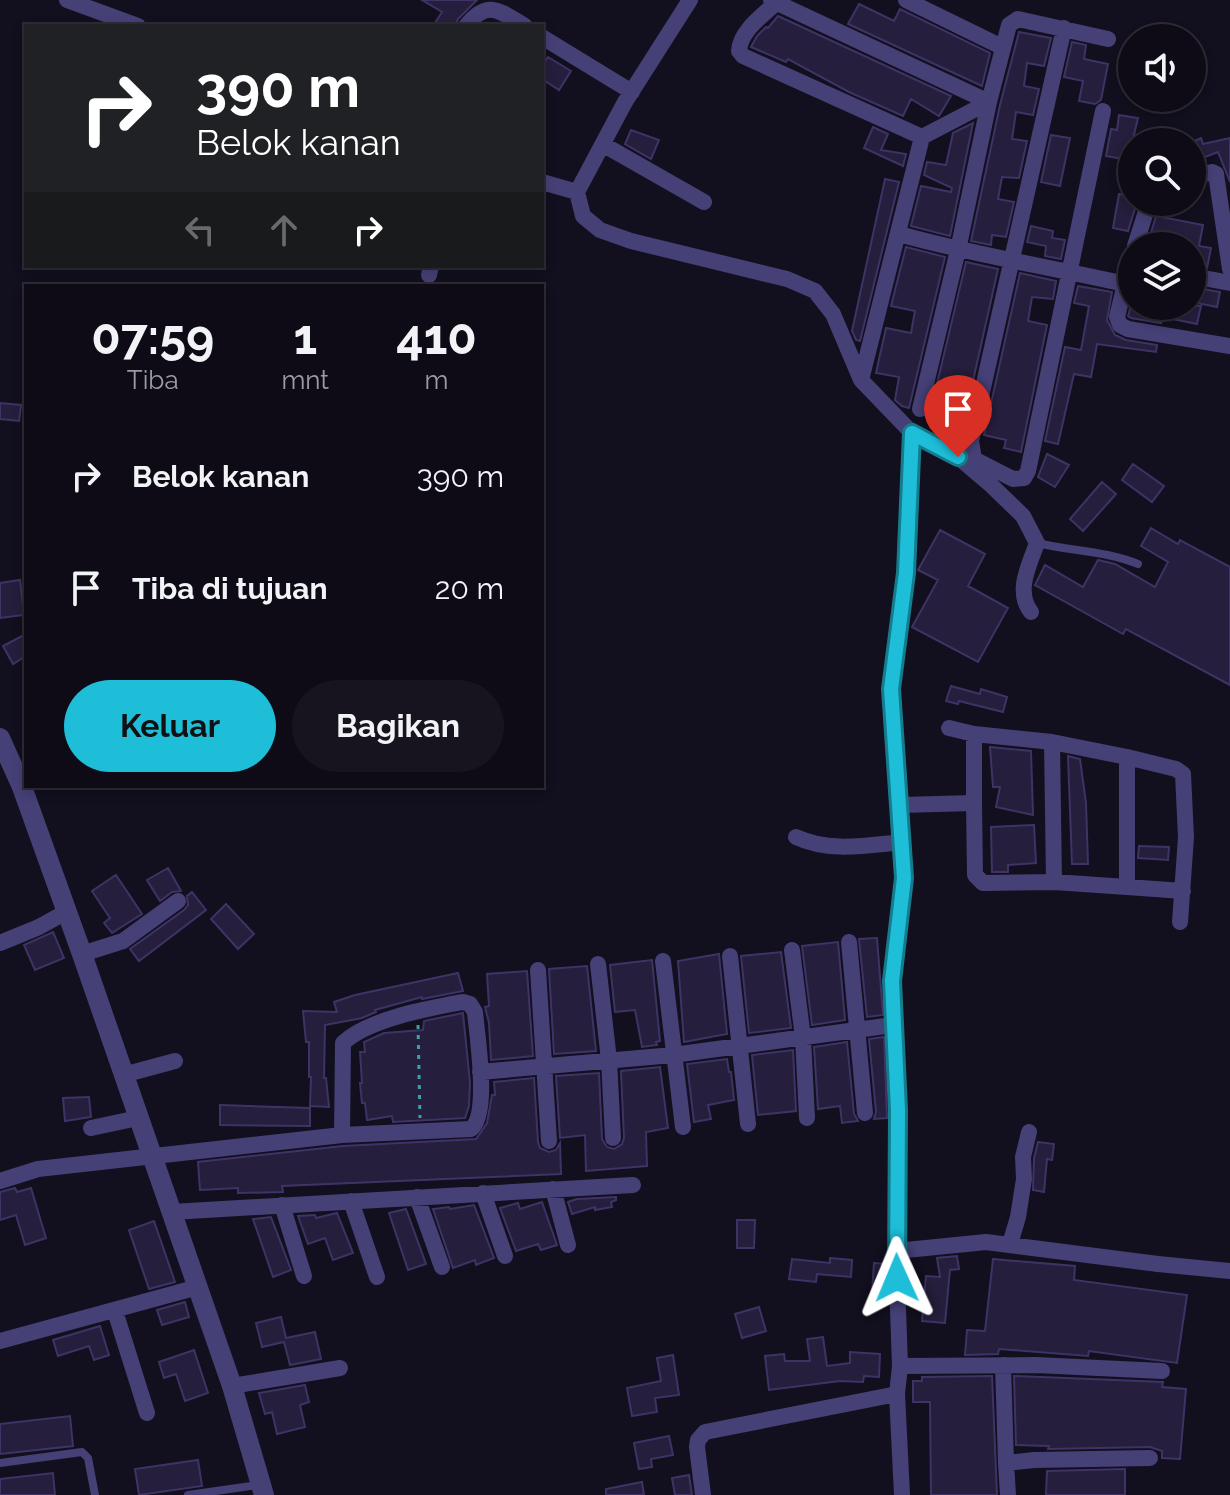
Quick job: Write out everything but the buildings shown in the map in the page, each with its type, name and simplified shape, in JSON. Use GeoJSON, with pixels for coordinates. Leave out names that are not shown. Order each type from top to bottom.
{"type":"FeatureCollection","features":[{"type":"Feature","properties":{"kind":"street"},"geometry":{"type":"LineString","coordinates":[[67,0],[133,24]]}},
{"type":"Feature","properties":{"kind":"street"},"geometry":{"type":"LineString","coordinates":[[690,0],[632,92],[577,192],[583,216],[600,230],[631,241],[787,279],[815,291],[833,314],[861,380],[912,433],[958,457],[1023,516],[1037,543],[1023,594],[1024,603],[1031,612]]}},
{"type":"Feature","properties":{"kind":"street"},"geometry":{"type":"LineString","coordinates":[[906,0],[1002,47]]}},
{"type":"Feature","properties":{"kind":"street"},"geometry":{"type":"LineString","coordinates":[[922,137],[740,54],[740,42],[775,1],[989,102]]}},
{"type":"Feature","properties":{"kind":"street"},"geometry":{"type":"LineString","coordinates":[[467,24],[478,7],[485,4],[522,24]]}},
{"type":"Feature","properties":{"kind":"street"},"geometry":{"type":"LineString","coordinates":[[920,409],[1009,25],[1015,19],[1108,39]]}},
{"type":"Feature","properties":{"kind":"street"},"geometry":{"type":"LineString","coordinates":[[1064,28],[970,449],[978,462],[1013,479],[1024,478],[1028,471],[1103,111]]}},
{"type":"Feature","properties":{"kind":"street"},"geometry":{"type":"LineString","coordinates":[[544,38],[632,92]]}},
{"type":"Feature","properties":{"kind":"street"},"geometry":{"type":"LineString","coordinates":[[861,380],[922,137],[989,102]]}},
{"type":"Feature","properties":{"kind":"street"},"geometry":{"type":"LineString","coordinates":[[604,145],[704,202]]}},
{"type":"Feature","properties":{"kind":"street"},"geometry":{"type":"LineString","coordinates":[[1206,174],[1216,174],[1230,269]]}},
{"type":"Feature","properties":{"kind":"street"},"geometry":{"type":"LineString","coordinates":[[544,183],[577,192]]}},
{"type":"Feature","properties":{"kind":"street"},"geometry":{"type":"LineString","coordinates":[[899,234],[958,250],[1118,282]]}},
{"type":"Feature","properties":{"kind":"street"},"geometry":{"type":"LineString","coordinates":[[1206,279],[1230,283]]}},
{"type":"Feature","properties":{"kind":"street"},"geometry":{"type":"LineString","coordinates":[[1119,320],[1123,327],[1230,346]]}},
{"type":"Feature","properties":{"kind":"street"},"geometry":{"type":"LineString","coordinates":[[902,1495],[897,1394],[900,1366],[896,1251],[898,1110],[892,981],[902,905],[903,842],[891,689],[906,573],[912,433]]}},
{"type":"Feature","properties":{"kind":"street"},"geometry":{"type":"LineString","coordinates":[[949,728],[974,734],[1052,742],[1127,757],[1176,769],[1183,774],[1186,837],[1180,922]]}},
{"type":"Feature","properties":{"kind":"street"},"geometry":{"type":"LineString","coordinates":[[974,734],[975,875],[978,881],[1054,882],[1183,891]]}},
{"type":"Feature","properties":{"kind":"street"},"geometry":{"type":"LineString","coordinates":[[0,738],[22,787],[82,954],[232,1386],[263,1490]]}},
{"type":"Feature","properties":{"kind":"street"},"geometry":{"type":"LineString","coordinates":[[1052,742],[1054,882]]}},
{"type":"Feature","properties":{"kind":"street"},"geometry":{"type":"LineString","coordinates":[[1127,757],[1127,887]]}},
{"type":"Feature","properties":{"kind":"street"},"geometry":{"type":"LineString","coordinates":[[900,805],[974,803]]}},
{"type":"Feature","properties":{"kind":"street"},"geometry":{"type":"LineString","coordinates":[[796,837],[808,843],[837,847],[903,842]]}},
{"type":"Feature","properties":{"kind":"street"},"geometry":{"type":"LineString","coordinates":[[82,954],[123,941],[178,901]]}},
{"type":"Feature","properties":{"kind":"street"},"geometry":{"type":"LineString","coordinates":[[0,943],[66,912]]}},
{"type":"Feature","properties":{"kind":"street"},"geometry":{"type":"LineString","coordinates":[[849,942],[865,1113]]}},
{"type":"Feature","properties":{"kind":"street"},"geometry":{"type":"LineString","coordinates":[[792,950],[803,1038],[807,1118]]}},
{"type":"Feature","properties":{"kind":"street"},"geometry":{"type":"LineString","coordinates":[[730,956],[748,1124]]}},
{"type":"Feature","properties":{"kind":"street"},"geometry":{"type":"LineString","coordinates":[[663,961],[683,1127]]}},
{"type":"Feature","properties":{"kind":"street"},"geometry":{"type":"LineString","coordinates":[[598,964],[609,1060],[613,1138]]}},
{"type":"Feature","properties":{"kind":"street"},"geometry":{"type":"LineString","coordinates":[[538,970],[549,1141]]}},
{"type":"Feature","properties":{"kind":"street"},"geometry":{"type":"LineString","coordinates":[[0,1181],[38,1169],[342,1135],[466,1130],[475,1126],[480,1115],[475,1012],[470,1004],[463,1002],[418,1010],[353,1035],[343,1043],[342,1135]]}},
{"type":"Feature","properties":{"kind":"street"},"geometry":{"type":"LineString","coordinates":[[480,1072],[673,1055],[893,1025]]}},
{"type":"Feature","properties":{"kind":"street"},"geometry":{"type":"LineString","coordinates":[[123,1075],[175,1061]]}},
{"type":"Feature","properties":{"kind":"street"},"geometry":{"type":"LineString","coordinates":[[91,1128],[138,1118]]}},
{"type":"Feature","properties":{"kind":"street"},"geometry":{"type":"LineString","coordinates":[[1010,1244],[1018,1217],[1024,1179],[1023,1157],[1029,1132]]}},
{"type":"Feature","properties":{"kind":"street"},"geometry":{"type":"LineString","coordinates":[[172,1212],[633,1185]]}},
{"type":"Feature","properties":{"kind":"street"},"geometry":{"type":"LineString","coordinates":[[553,1189],[568,1245]]}},
{"type":"Feature","properties":{"kind":"street"},"geometry":{"type":"LineString","coordinates":[[483,1193],[505,1256]]}},
{"type":"Feature","properties":{"kind":"street"},"geometry":{"type":"LineString","coordinates":[[417,1197],[442,1267]]}},
{"type":"Feature","properties":{"kind":"street"},"geometry":{"type":"LineString","coordinates":[[351,1201],[377,1277]]}},
{"type":"Feature","properties":{"kind":"street"},"geometry":{"type":"LineString","coordinates":[[282,1205],[304,1276]]}},
{"type":"Feature","properties":{"kind":"street"},"geometry":{"type":"LineString","coordinates":[[896,1251],[986,1242],[1230,1271]]}},
{"type":"Feature","properties":{"kind":"street"},"geometry":{"type":"LineString","coordinates":[[0,1341],[198,1287]]}},
{"type":"Feature","properties":{"kind":"street"},"geometry":{"type":"LineString","coordinates":[[115,1311],[147,1413]]}},
{"type":"Feature","properties":{"kind":"street"},"geometry":{"type":"LineString","coordinates":[[900,1366],[1003,1365],[1162,1371]]}},
{"type":"Feature","properties":{"kind":"street"},"geometry":{"type":"LineString","coordinates":[[1003,1365],[1008,1495]]}},
{"type":"Feature","properties":{"kind":"street"},"geometry":{"type":"LineString","coordinates":[[232,1386],[340,1368]]}},
{"type":"Feature","properties":{"kind":"street"},"geometry":{"type":"LineString","coordinates":[[703,1495],[697,1447],[698,1440],[705,1432],[897,1394]]}},
{"type":"Feature","properties":{"kind":"street"},"geometry":{"type":"LineString","coordinates":[[1006,1463],[1150,1458]]}},
{"type":"Feature","properties":{"kind":"lane"},"geometry":{"type":"LineString","coordinates":[[1037,543],[1103,553],[1138,564]]}},
{"type":"Feature","properties":{"kind":"lane"},"geometry":{"type":"LineString","coordinates":[[0,1463],[82,1452],[88,1458],[95,1495]]}},
{"type":"Feature","properties":{"kind":"lane"},"geometry":{"type":"LineString","coordinates":[[188,1495],[263,1490]]}},
{"type":"Feature","properties":{"kind":"path"},"geometry":{"type":"LineString","coordinates":[[418,1010],[420,1130]]}},
{"type":"Feature","properties":{"kind":"route"},"geometry":{"type":"LineString","coordinates":[[897,1278],[898,1110],[892,981],[904,878],[891,689],[906,573],[912,433],[958,457]]}}]}
